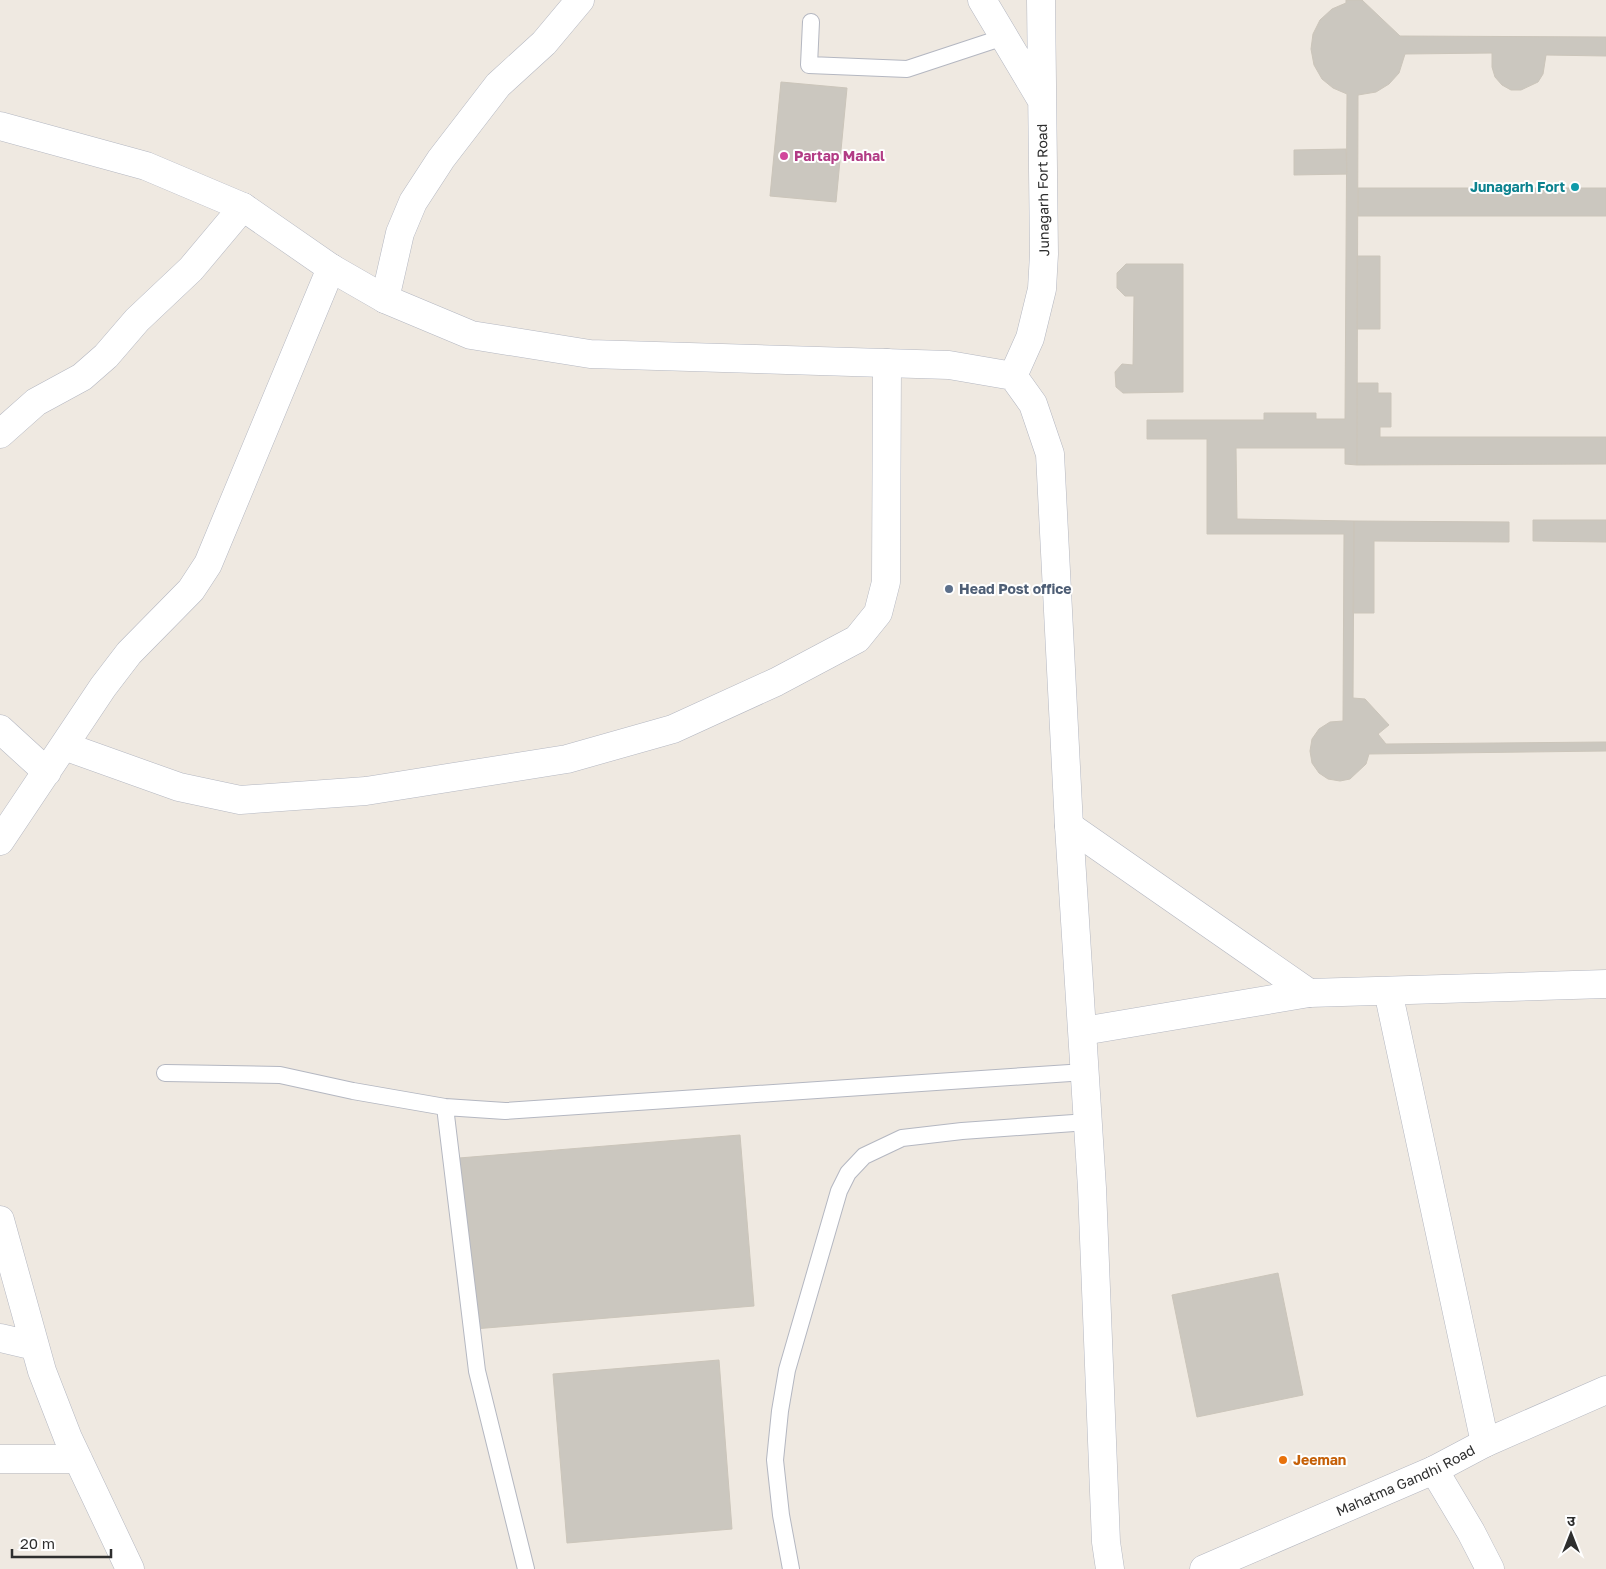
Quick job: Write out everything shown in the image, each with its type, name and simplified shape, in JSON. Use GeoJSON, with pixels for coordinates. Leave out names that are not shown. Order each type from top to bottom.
{"type":"FeatureCollection","features":[{"type":"Feature","properties":{"kind":"street"},"geometry":{"type":"LineString","coordinates":[[385,299],[400,233],[413,202],[441,159],[498,85],[544,43],[580,0]]}},
{"type":"Feature","properties":{"kind":"street"},"geometry":{"type":"LineString","coordinates":[[982,0],[1042,101]]}},
{"type":"Feature","properties":{"kind":"street","name":"Junagarh Fort Road"},"geometry":{"type":"LineString","coordinates":[[1013,376],[1030,338],[1042,289],[1044,254],[1041,0]]}},
{"type":"Feature","properties":{"kind":"street"},"geometry":{"type":"LineString","coordinates":[[0,126],[146,166],[244,207],[331,268],[385,299],[471,335],[590,354],[949,365],[1013,376],[1033,404],[1050,454],[1069,826],[1088,1122],[1105,1523],[1110,1569]]}},
{"type":"Feature","properties":{"kind":"street"},"geometry":{"type":"LineString","coordinates":[[0,434],[36,402],[82,377],[106,356],[138,320],[191,269],[244,207]]}},
{"type":"Feature","properties":{"kind":"street"},"geometry":{"type":"LineString","coordinates":[[0,841],[103,688],[129,653],[191,590],[208,564],[331,268]]}},
{"type":"Feature","properties":{"kind":"street"},"geometry":{"type":"LineString","coordinates":[[64,746],[179,787],[240,800],[286,798],[366,791],[567,760],[673,729],[725,707],[857,639],[878,613],[886,582],[887,363]]}},
{"type":"Feature","properties":{"kind":"street"},"geometry":{"type":"LineString","coordinates":[[0,729],[46,772]]}},
{"type":"Feature","properties":{"kind":"street"},"geometry":{"type":"LineString","coordinates":[[1069,826],[1309,993]]}},
{"type":"Feature","properties":{"kind":"street"},"geometry":{"type":"LineString","coordinates":[[1083,1030],[1309,993],[1606,984]]}},
{"type":"Feature","properties":{"kind":"street"},"geometry":{"type":"LineString","coordinates":[[1388,991],[1485,1443]]}},
{"type":"Feature","properties":{"kind":"street"},"geometry":{"type":"LineString","coordinates":[[0,1220],[42,1371],[78,1459],[130,1569]]}},
{"type":"Feature","properties":{"kind":"street"},"geometry":{"type":"LineString","coordinates":[[0,1338],[35,1346]]}},
{"type":"Feature","properties":{"kind":"street","name":"Mahatma Gandhi Road"},"geometry":{"type":"LineString","coordinates":[[1204,1569],[1434,1470],[1485,1443],[1606,1390]]}},
{"type":"Feature","properties":{"kind":"street"},"geometry":{"type":"LineString","coordinates":[[0,1459],[78,1459]]}},
{"type":"Feature","properties":{"kind":"street"},"geometry":{"type":"LineString","coordinates":[[1434,1470],[1471,1532],[1490,1569]]}},
{"type":"Feature","properties":{"kind":"lane"},"geometry":{"type":"LineString","coordinates":[[811,22],[809,65],[908,68],[1004,37]]}},
{"type":"Feature","properties":{"kind":"lane"},"geometry":{"type":"LineString","coordinates":[[165,1072],[280,1075],[353,1091],[445,1107],[505,1111],[1085,1072]]}},
{"type":"Feature","properties":{"kind":"lane"},"geometry":{"type":"LineString","coordinates":[[445,1107],[477,1371],[526,1569]]}},
{"type":"Feature","properties":{"kind":"lane"},"geometry":{"type":"LineString","coordinates":[[791,1569],[781,1515],[775,1460],[780,1411],[787,1370],[839,1191],[848,1173],[864,1156],[902,1138],[962,1131],[1088,1122]]}},
{"type":"Feature","properties":{"kind":"building"},"geometry":{"type":"Polygon","coordinates":[[[1346,0],[1362,0],[1400,36],[1606,37],[1606,56],[1546,55],[1543,74],[1538,82],[1521,90],[1511,90],[1502,85],[1495,77],[1492,67],[1492,53],[1405,54],[1399,73],[1389,84],[1376,92],[1358,95],[1357,465],[1345,464],[1345,448],[1236,448],[1237,519],[1354,521],[1353,698],[1365,699],[1389,725],[1378,734],[1386,744],[1606,742],[1606,751],[1369,754],[1366,764],[1350,779],[1340,781],[1328,779],[1319,773],[1312,763],[1310,751],[1312,739],[1319,729],[1330,722],[1343,721],[1344,534],[1207,534],[1207,439],[1147,439],[1147,420],[1264,420],[1264,413],[1316,413],[1316,419],[1345,419],[1347,94],[1333,88],[1322,79],[1314,65],[1311,49],[1313,34],[1320,20],[1332,9],[1346,3],[1346,0]]]}},
{"type":"Feature","properties":{"kind":"building"},"geometry":{"type":"Polygon","coordinates":[[[781,82],[847,88],[836,202],[770,196],[781,82]]]}},
{"type":"Feature","properties":{"kind":"building"},"geometry":{"type":"Polygon","coordinates":[[[1346,149],[1347,174],[1294,175],[1294,150],[1346,149]]]}},
{"type":"Feature","properties":{"kind":"building"},"geometry":{"type":"Polygon","coordinates":[[[1358,188],[1606,188],[1606,216],[1358,216],[1358,188]]]}},
{"type":"Feature","properties":{"kind":"building"},"geometry":{"type":"Polygon","coordinates":[[[1357,256],[1380,256],[1380,329],[1357,329],[1357,256]]]}},
{"type":"Feature","properties":{"kind":"building"},"geometry":{"type":"Polygon","coordinates":[[[1126,264],[1183,264],[1183,392],[1123,393],[1116,387],[1115,372],[1122,364],[1133,365],[1134,296],[1125,296],[1117,288],[1117,273],[1126,264]]]}},
{"type":"Feature","properties":{"kind":"building"},"geometry":{"type":"Polygon","coordinates":[[[1357,383],[1378,383],[1378,393],[1391,393],[1391,427],[1380,427],[1380,437],[1606,437],[1606,464],[1357,465],[1357,383]]]}},
{"type":"Feature","properties":{"kind":"building"},"geometry":{"type":"Polygon","coordinates":[[[1533,520],[1606,520],[1606,542],[1533,541],[1533,520]]]}},
{"type":"Feature","properties":{"kind":"building"},"geometry":{"type":"Polygon","coordinates":[[[1354,521],[1509,522],[1509,542],[1374,541],[1374,613],[1353,613],[1354,521]]]}},
{"type":"Feature","properties":{"kind":"building"},"geometry":{"type":"Polygon","coordinates":[[[740,1135],[754,1306],[474,1329],[459,1158],[740,1135]]]}},
{"type":"Feature","properties":{"kind":"building"},"geometry":{"type":"Polygon","coordinates":[[[1278,1273],[1303,1395],[1197,1417],[1172,1295],[1278,1273]]]}},
{"type":"Feature","properties":{"kind":"building"},"geometry":{"type":"Polygon","coordinates":[[[719,1360],[732,1529],[567,1543],[553,1374],[719,1360]]]}},
{"type":"Feature","properties":{"kind":"place","name":"Partap Mahal"},"geometry":{"type":"Point","coordinates":[784,156]}},
{"type":"Feature","properties":{"kind":"place","name":"Junagarh Fort"},"geometry":{"type":"Point","coordinates":[1575,187]}},
{"type":"Feature","properties":{"kind":"place","name":"Head Post office"},"geometry":{"type":"Point","coordinates":[949,589]}},
{"type":"Feature","properties":{"kind":"place","name":"Jeeman"},"geometry":{"type":"Point","coordinates":[1283,1460]}}]}
